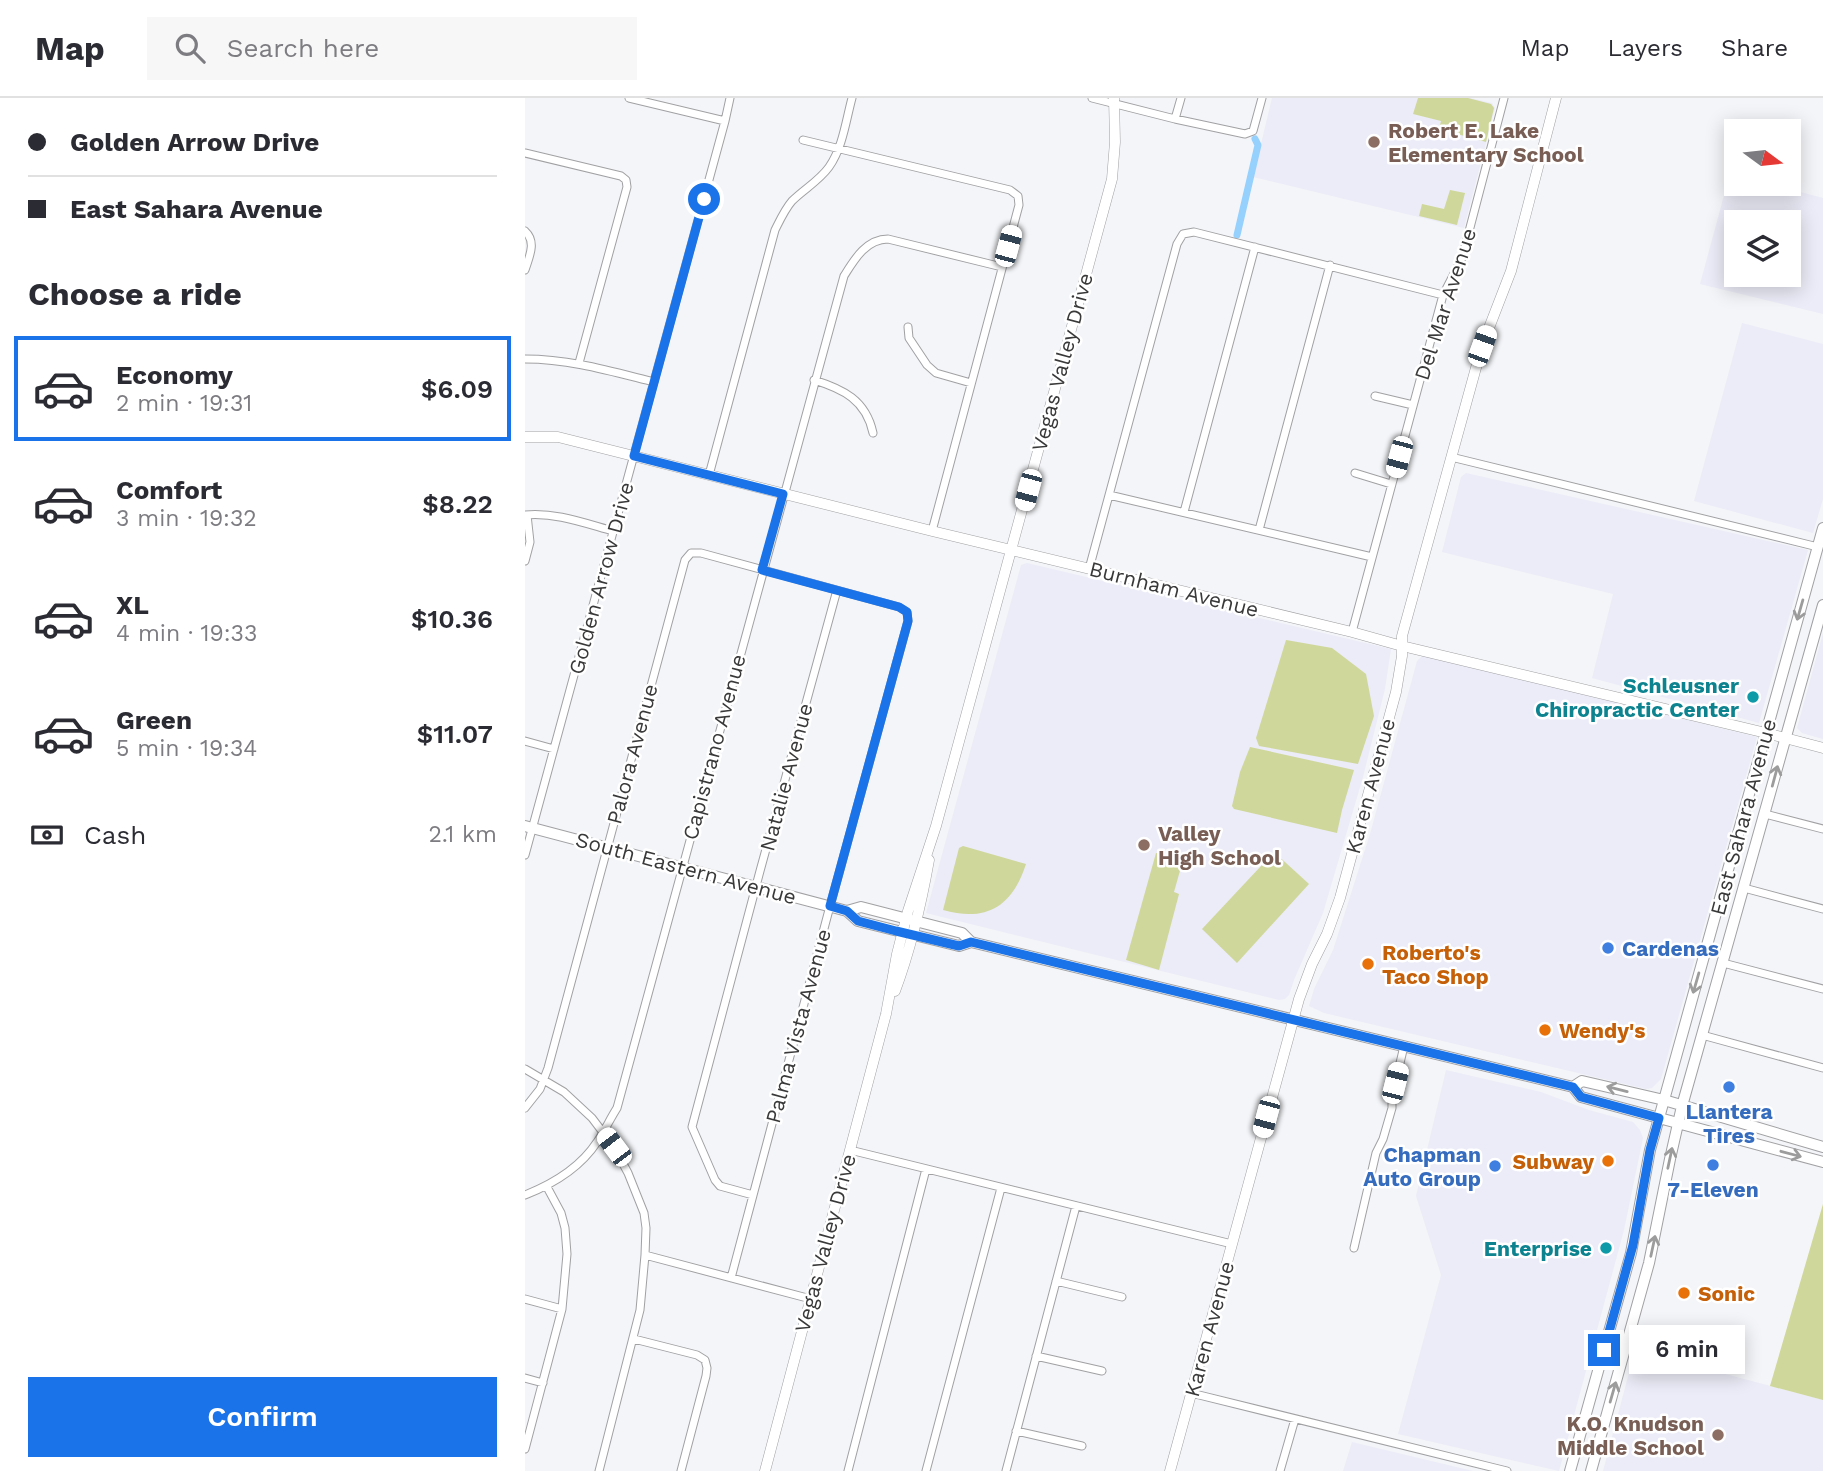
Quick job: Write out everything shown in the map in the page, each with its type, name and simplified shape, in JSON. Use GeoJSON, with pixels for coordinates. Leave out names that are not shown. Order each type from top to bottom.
{"type":"FeatureCollection","features":[{"type":"Feature","properties":{"kind":"main road","name":"East Sahara Avenue"},"geometry":{"type":"LineString","coordinates":[[1570,1471],[1622,1288],[1650,1150],[1766,733],[1821,550],[1823,528]]}},
{"type":"Feature","properties":{"kind":"main road","name":"East Sahara Avenue"},"geometry":{"type":"LineString","coordinates":[[1591,1471],[1653,1248],[1682,1106],[1823,605]]}},
{"type":"Feature","properties":{"kind":"main road","name":"South Eastern Avenue"},"geometry":{"type":"LineString","coordinates":[[529,827],[830,906],[847,911],[858,921],[959,946],[971,942]]}},
{"type":"Feature","properties":{"kind":"main road","name":"South Eastern Avenue"},"geometry":{"type":"LineString","coordinates":[[847,911],[861,907],[962,933],[971,942],[1573,1087],[1581,1097],[1823,1162]]}},
{"type":"Feature","properties":{"kind":"main road"},"geometry":{"type":"LineString","coordinates":[[1715,918],[1734,923]]}},
{"type":"Feature","properties":{"kind":"main road","name":"South Eastern Avenue"},"geometry":{"type":"LineString","coordinates":[[1573,1087],[1582,1081],[1664,1100],[1823,1147]]}},
{"type":"Feature","properties":{"kind":"main road"},"geometry":{"type":"LineString","coordinates":[[1622,1288],[1639,1300]]}},
{"type":"Feature","properties":{"kind":"street"},"geometry":{"type":"LineString","coordinates":[[629,98],[725,121]]}},
{"type":"Feature","properties":{"kind":"street","name":"Golden Arrow Drive"},"geometry":{"type":"LineString","coordinates":[[525,855],[529,827],[554,749],[730,98]]}},
{"type":"Feature","properties":{"kind":"street"},"geometry":{"type":"LineString","coordinates":[[709,475],[775,230],[794,199],[815,183],[839,149],[852,98]]}},
{"type":"Feature","properties":{"kind":"street"},"geometry":{"type":"LineString","coordinates":[[1092,98],[1114,101],[1175,120],[1240,133],[1253,131],[1262,98]]}},
{"type":"Feature","properties":{"kind":"street"},"geometry":{"type":"LineString","coordinates":[[1175,120],[1181,98]]}},
{"type":"Feature","properties":{"kind":"street","name":"Del Mar Avenue"},"geometry":{"type":"LineString","coordinates":[[1352,632],[1443,295],[1462,258],[1501,98]]}},
{"type":"Feature","properties":{"kind":"street","name":"Karen Avenue"},"geometry":{"type":"LineString","coordinates":[[1170,1471],[1294,1020],[1312,964],[1327,934],[1339,898],[1396,692],[1402,656],[1402,635],[1482,346],[1511,271],[1556,98]]}},
{"type":"Feature","properties":{"kind":"street","name":"Vegas Valley Drive"},"geometry":{"type":"LineString","coordinates":[[765,1471],[886,1014],[908,957],[911,920],[1112,179],[1114,101]]}},
{"type":"Feature","properties":{"kind":"street"},"geometry":{"type":"LineString","coordinates":[[803,140],[1010,190],[1018,196],[1019,205],[932,531]]}},
{"type":"Feature","properties":{"kind":"street"},"geometry":{"type":"LineString","coordinates":[[525,153],[621,176],[626,180],[627,187],[579,363]]}},
{"type":"Feature","properties":{"kind":"street"},"geometry":{"type":"LineString","coordinates":[[1089,569],[1177,243],[1183,234],[1194,232],[1443,295]]}},
{"type":"Feature","properties":{"kind":"street"},"geometry":{"type":"LineString","coordinates":[[525,270],[531,250],[528,234]]}},
{"type":"Feature","properties":{"kind":"street","name":"Capistrano Avenue"},"geometry":{"type":"LineString","coordinates":[[525,1195],[547,1187],[581,1160],[596,1143],[617,1108],[843,276],[865,248],[880,239],[1002,267]]}},
{"type":"Feature","properties":{"kind":"street"},"geometry":{"type":"LineString","coordinates":[[1184,512],[1255,247]]}},
{"type":"Feature","properties":{"kind":"street"},"geometry":{"type":"LineString","coordinates":[[1259,530],[1330,265]]}},
{"type":"Feature","properties":{"kind":"street"},"geometry":{"type":"LineString","coordinates":[[908,327],[909,338],[927,365],[936,373],[971,383]]}},
{"type":"Feature","properties":{"kind":"street"},"geometry":{"type":"LineString","coordinates":[[525,359],[579,363],[654,382]]}},
{"type":"Feature","properties":{"kind":"street"},"geometry":{"type":"LineString","coordinates":[[814,380],[834,386],[853,397],[871,421],[873,432]]}},
{"type":"Feature","properties":{"kind":"street"},"geometry":{"type":"LineString","coordinates":[[1375,396],[1413,405]]}},
{"type":"Feature","properties":{"kind":"street","name":"Burnham Avenue"},"geometry":{"type":"LineString","coordinates":[[525,437],[558,437],[1823,748]]}},
{"type":"Feature","properties":{"kind":"street"},"geometry":{"type":"LineString","coordinates":[[1451,457],[1821,550]]}},
{"type":"Feature","properties":{"kind":"street"},"geometry":{"type":"LineString","coordinates":[[1355,473],[1391,484]]}},
{"type":"Feature","properties":{"kind":"street"},"geometry":{"type":"LineString","coordinates":[[1109,495],[1372,557]]}},
{"type":"Feature","properties":{"kind":"street"},"geometry":{"type":"LineString","coordinates":[[525,561],[530,542],[526,515],[554,515],[613,531]]}},
{"type":"Feature","properties":{"kind":"street","name":"Palora Avenue"},"geometry":{"type":"LineString","coordinates":[[525,1108],[540,1089],[548,1068],[685,560],[691,554],[701,553],[762,570]]}},
{"type":"Feature","properties":{"kind":"street"},"geometry":{"type":"LineString","coordinates":[[762,570],[837,590]]}},
{"type":"Feature","properties":{"kind":"street","name":"Palma Vista Avenue"},"geometry":{"type":"LineString","coordinates":[[731,1278],[908,621],[907,612],[899,607],[837,590]]}},
{"type":"Feature","properties":{"kind":"street","name":"Natalie Avenue"},"geometry":{"type":"LineString","coordinates":[[753,1195],[720,1186],[692,1127],[837,590]]}},
{"type":"Feature","properties":{"kind":"street"},"geometry":{"type":"LineString","coordinates":[[525,741],[554,749]]}},
{"type":"Feature","properties":{"kind":"street"},"geometry":{"type":"LineString","coordinates":[[1765,814],[1823,829]]}},
{"type":"Feature","properties":{"kind":"street"},"geometry":{"type":"LineString","coordinates":[[1744,888],[1823,909]]}},
{"type":"Feature","properties":{"kind":"street"},"geometry":{"type":"LineString","coordinates":[[1723,963],[1823,989]]}},
{"type":"Feature","properties":{"kind":"street"},"geometry":{"type":"LineString","coordinates":[[1702,1035],[1823,1068]]}},
{"type":"Feature","properties":{"kind":"street"},"geometry":{"type":"LineString","coordinates":[[1354,1248],[1376,1153],[1384,1139],[1392,1108],[1404,1046]]}},
{"type":"Feature","properties":{"kind":"street"},"geometry":{"type":"LineString","coordinates":[[525,1069],[563,1092],[592,1118],[614,1147],[644,1213],[645,1255],[640,1310],[599,1471]]}},
{"type":"Feature","properties":{"kind":"street"},"geometry":{"type":"LineString","coordinates":[[850,1150],[1232,1244]]}},
{"type":"Feature","properties":{"kind":"street"},"geometry":{"type":"LineString","coordinates":[[848,1471],[926,1170]]}},
{"type":"Feature","properties":{"kind":"street"},"geometry":{"type":"LineString","coordinates":[[525,1449],[562,1309],[568,1254],[561,1213],[547,1187]]}},
{"type":"Feature","properties":{"kind":"street"},"geometry":{"type":"LineString","coordinates":[[926,1471],[1001,1188]]}},
{"type":"Feature","properties":{"kind":"street"},"geometry":{"type":"LineString","coordinates":[[1006,1471],[1076,1206]]}},
{"type":"Feature","properties":{"kind":"street"},"geometry":{"type":"LineString","coordinates":[[645,1255],[811,1299]]}},
{"type":"Feature","properties":{"kind":"street"},"geometry":{"type":"LineString","coordinates":[[1056,1281],[1122,1297]]}},
{"type":"Feature","properties":{"kind":"street"},"geometry":{"type":"LineString","coordinates":[[525,1299],[562,1309]]}},
{"type":"Feature","properties":{"kind":"street"},"geometry":{"type":"LineString","coordinates":[[634,1339],[697,1355],[705,1360],[706,1376],[681,1471]]}},
{"type":"Feature","properties":{"kind":"street"},"geometry":{"type":"LineString","coordinates":[[1036,1356],[1102,1371]]}},
{"type":"Feature","properties":{"kind":"street"},"geometry":{"type":"LineString","coordinates":[[525,1378],[543,1383]]}},
{"type":"Feature","properties":{"kind":"street"},"geometry":{"type":"LineString","coordinates":[[1191,1393],[1507,1471]]}},
{"type":"Feature","properties":{"kind":"street"},"geometry":{"type":"LineString","coordinates":[[1280,1471],[1295,1419]]}},
{"type":"Feature","properties":{"kind":"street"},"geometry":{"type":"LineString","coordinates":[[1016,1431],[1082,1446]]}},
{"type":"Feature","properties":{"kind":"shaded area","name":"Robert E. Lake Elementary School"},"geometry":{"type":"Polygon","coordinates":[[[1272,98],[1471,98],[1492,103],[1495,108],[1464,228],[1253,177],[1272,98]]]}},
{"type":"Feature","properties":{"kind":"shaded area"},"geometry":{"type":"Polygon","coordinates":[[[1801,192],[1823,198],[1823,314],[1700,284],[1724,195],[1801,196],[1801,192]]]}},
{"type":"Feature","properties":{"kind":"shaded area"},"geometry":{"type":"Polygon","coordinates":[[[1742,323],[1823,344],[1823,499],[1813,533],[1694,501],[1742,323]]]}},
{"type":"Feature","properties":{"kind":"shaded area"},"geometry":{"type":"Polygon","coordinates":[[[1466,473],[1808,550],[1759,723],[1592,678],[1613,594],[1442,552],[1461,477],[1466,473]]]}},
{"type":"Feature","properties":{"kind":"shaded area","name":"Valley High School"},"geometry":{"type":"Polygon","coordinates":[[[1027,563],[1391,649],[1385,689],[1363,777],[1323,913],[1285,999],[1279,1000],[926,913],[1021,565],[1027,563]]]}},
{"type":"Feature","properties":{"kind":"shaded area"},"geometry":{"type":"Polygon","coordinates":[[[1823,633],[1823,739],[1802,733],[1797,728],[1823,633]]]}},
{"type":"Feature","properties":{"kind":"shaded area"},"geometry":{"type":"Polygon","coordinates":[[[1423,655],[1757,737],[1661,1079],[1652,1088],[1646,1089],[1324,1013],[1309,1006],[1314,989],[1333,950],[1370,834],[1417,661],[1423,655]]]}},
{"type":"Feature","properties":{"kind":"shaded area"},"geometry":{"type":"Polygon","coordinates":[[[1446,1070],[1541,1092],[1589,1110],[1633,1122],[1643,1138],[1624,1230],[1559,1471],[1398,1434],[1441,1275],[1416,1196],[1446,1070]]]}},
{"type":"Feature","properties":{"kind":"shaded area","name":"K.O. Knudson Middle School"},"geometry":{"type":"Polygon","coordinates":[[[1635,1350],[1823,1400],[1823,1471],[1603,1471],[1635,1350]]]}},
{"type":"Feature","properties":{"kind":"shaded area"},"geometry":{"type":"Polygon","coordinates":[[[1352,1442],[1473,1471],[1343,1471],[1352,1442]]]}},
{"type":"Feature","properties":{"kind":"green space"},"geometry":{"type":"Polygon","coordinates":[[[1418,98],[1468,98],[1491,104],[1494,108],[1486,142],[1439,129],[1441,121],[1413,114],[1418,98]]]}},
{"type":"Feature","properties":{"kind":"green space"},"geometry":{"type":"Polygon","coordinates":[[[1450,190],[1465,193],[1457,225],[1419,216],[1422,204],[1444,209],[1450,190]]]}},
{"type":"Feature","properties":{"kind":"green space"},"geometry":{"type":"Polygon","coordinates":[[[1286,640],[1332,648],[1366,674],[1374,716],[1358,764],[1259,746],[1256,738],[1286,640]]]}},
{"type":"Feature","properties":{"kind":"green space"},"geometry":{"type":"Polygon","coordinates":[[[1250,747],[1354,770],[1337,833],[1234,809],[1232,806],[1240,772],[1250,747]]]}},
{"type":"Feature","properties":{"kind":"green space"},"geometry":{"type":"Polygon","coordinates":[[[963,846],[1026,864],[1013,891],[995,908],[972,914],[943,910],[959,848],[963,846]]]}},
{"type":"Feature","properties":{"kind":"green space"},"geometry":{"type":"Polygon","coordinates":[[[1274,852],[1309,884],[1237,963],[1202,929],[1274,852]]]}},
{"type":"Feature","properties":{"kind":"green space"},"geometry":{"type":"Polygon","coordinates":[[[1156,853],[1183,860],[1174,892],[1179,894],[1159,970],[1126,960],[1156,853]]]}},
{"type":"Feature","properties":{"kind":"green space"},"geometry":{"type":"Polygon","coordinates":[[[1823,1204],[1823,1400],[1770,1386],[1823,1204]]]}},
{"type":"Feature","properties":{"kind":"waterway"},"geometry":{"type":"LineString","coordinates":[[1237,235],[1258,145],[1255,139]]}},
{"type":"Feature","properties":{"kind":"place","name":"Robert E. Lake Elementary School"},"geometry":{"type":"Point","coordinates":[1374,142]}},
{"type":"Feature","properties":{"kind":"place","name":"Schleusner Chiropractic Center"},"geometry":{"type":"Point","coordinates":[1753,697]}},
{"type":"Feature","properties":{"kind":"place","name":"Valley High School"},"geometry":{"type":"Point","coordinates":[1144,845]}},
{"type":"Feature","properties":{"kind":"place","name":"Cardenas"},"geometry":{"type":"Point","coordinates":[1608,948]}},
{"type":"Feature","properties":{"kind":"place","name":"Roberto's Taco Shop"},"geometry":{"type":"Point","coordinates":[1368,964]}},
{"type":"Feature","properties":{"kind":"place","name":"Wendy's"},"geometry":{"type":"Point","coordinates":[1545,1030]}},
{"type":"Feature","properties":{"kind":"place","name":"Llantera Tires"},"geometry":{"type":"Point","coordinates":[1729,1087]}},
{"type":"Feature","properties":{"kind":"place","name":"Subway"},"geometry":{"type":"Point","coordinates":[1608,1161]}},
{"type":"Feature","properties":{"kind":"place","name":"7-Eleven"},"geometry":{"type":"Point","coordinates":[1713,1165]}},
{"type":"Feature","properties":{"kind":"place","name":"Chapman Auto Group"},"geometry":{"type":"Point","coordinates":[1495,1166]}},
{"type":"Feature","properties":{"kind":"place","name":"Enterprise"},"geometry":{"type":"Point","coordinates":[1606,1248]}},
{"type":"Feature","properties":{"kind":"place","name":"Sonic"},"geometry":{"type":"Point","coordinates":[1684,1293]}},
{"type":"Feature","properties":{"kind":"place","name":"K.O. Knudson Middle School"},"geometry":{"type":"Point","coordinates":[1718,1435]}},
{"type":"Feature","properties":{"kind":"route"},"geometry":{"type":"LineString","coordinates":[[704,199],[634,456],[783,494],[762,570],[899,607],[907,612],[908,621],[830,906],[847,911],[858,921],[919,937],[959,946],[971,942],[1573,1087],[1581,1097],[1659,1118],[1650,1150],[1633,1245],[1604,1350]]}}]}
